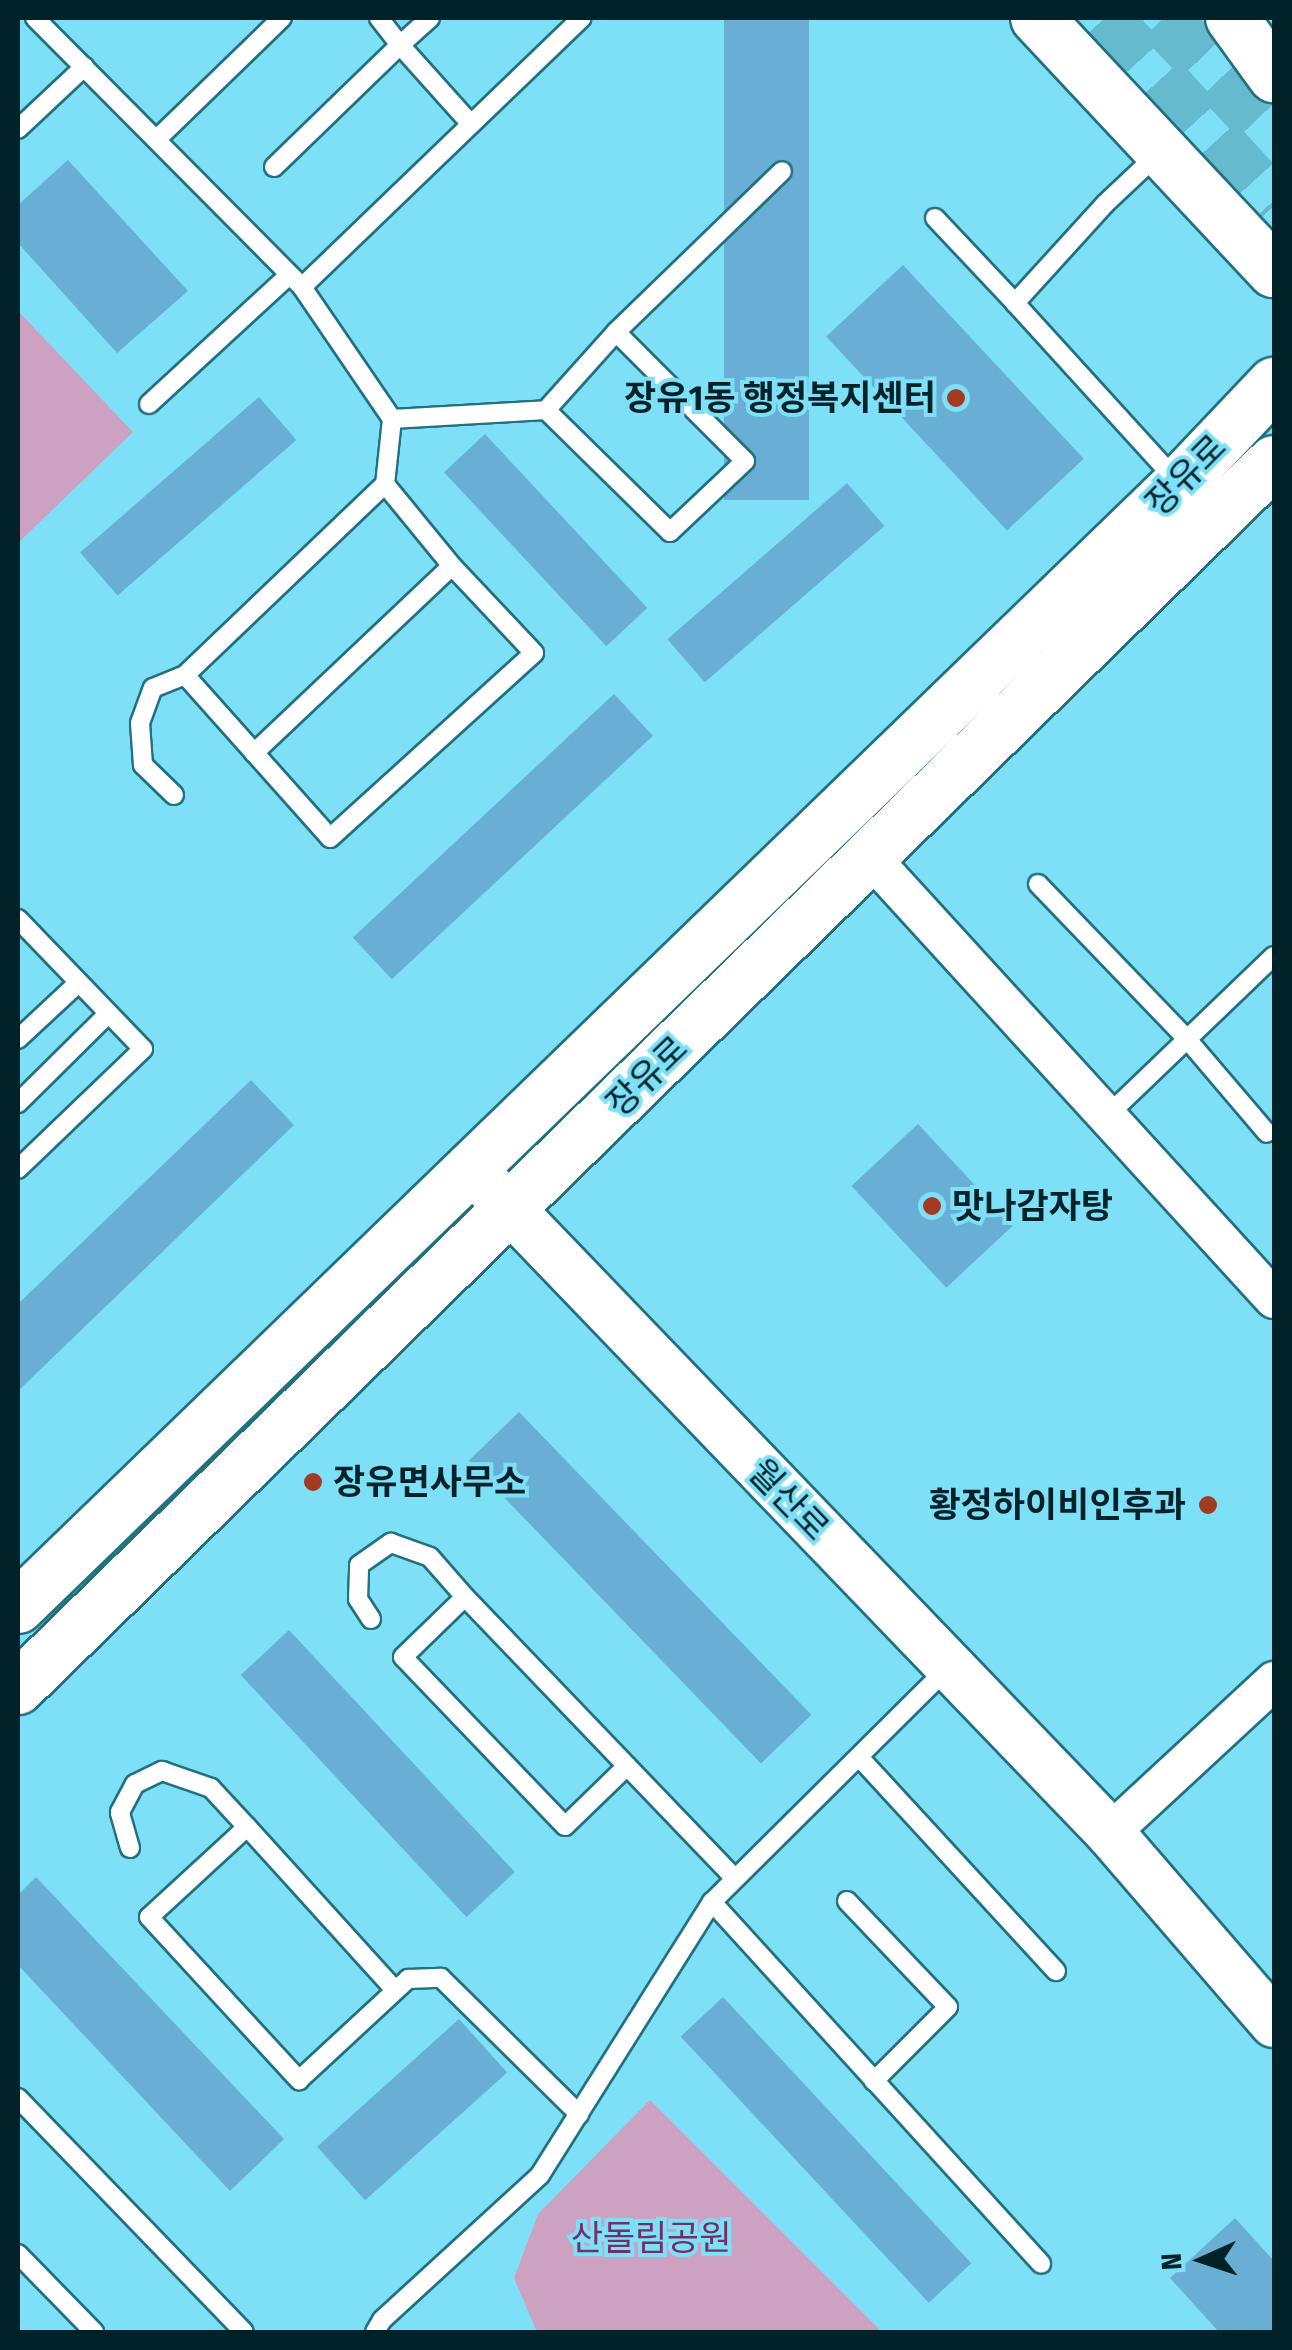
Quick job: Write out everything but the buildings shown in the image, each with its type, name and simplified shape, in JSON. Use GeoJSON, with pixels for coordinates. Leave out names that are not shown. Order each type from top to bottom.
{"type":"FeatureCollection","features":[{"type":"Feature","properties":{"kind":"main road"},"geometry":{"type":"LineString","coordinates":[[1232,18],[1274,76]]}},
{"type":"Feature","properties":{"kind":"main road"},"geometry":{"type":"LineString","coordinates":[[1060,23],[1162,150],[1274,271]]}},
{"type":"Feature","properties":{"kind":"main road","name":"장유로"},"geometry":{"type":"LineString","coordinates":[[18,1607],[1180,483],[1274,384]]}},
{"type":"Feature","properties":{"kind":"main road","name":"장유로"},"geometry":{"type":"LineString","coordinates":[[18,1688],[872,859],[1274,462]]}},
{"type":"Feature","properties":{"kind":"street"},"geometry":{"type":"LineString","coordinates":[[872,859],[1274,1299]]}},
{"type":"Feature","properties":{"kind":"street","name":"월산로"},"geometry":{"type":"LineString","coordinates":[[470,1167],[1110,1834],[1274,2023]]}},
{"type":"Feature","properties":{"kind":"street"},"geometry":{"type":"LineString","coordinates":[[1110,1834],[1274,1681]]}},
{"type":"Feature","properties":{"kind":"lane"},"geometry":{"type":"LineString","coordinates":[[35,18],[295,282],[392,419],[384,484],[185,675],[153,688],[140,724],[142,765],[174,794]]}},
{"type":"Feature","properties":{"kind":"lane"},"geometry":{"type":"LineString","coordinates":[[157,139],[282,18]]}},
{"type":"Feature","properties":{"kind":"lane"},"geometry":{"type":"LineString","coordinates":[[378,18],[470,124]]}},
{"type":"Feature","properties":{"kind":"lane"},"geometry":{"type":"LineString","coordinates":[[274,167],[430,18]]}},
{"type":"Feature","properties":{"kind":"lane"},"geometry":{"type":"LineString","coordinates":[[149,404],[295,282],[582,18]]}},
{"type":"Feature","properties":{"kind":"lane"},"geometry":{"type":"LineString","coordinates":[[18,129],[84,67]]}},
{"type":"Feature","properties":{"kind":"lane"},"geometry":{"type":"LineString","coordinates":[[1015,303],[1162,150]]}},
{"type":"Feature","properties":{"kind":"lane"},"geometry":{"type":"LineString","coordinates":[[392,419],[546,410],[616,332],[782,172]]}},
{"type":"Feature","properties":{"kind":"lane"},"geometry":{"type":"LineString","coordinates":[[935,218],[1180,483]]}},
{"type":"Feature","properties":{"kind":"lane"},"geometry":{"type":"LineString","coordinates":[[546,410],[670,532],[745,461],[616,332]]}},
{"type":"Feature","properties":{"kind":"lane"},"geometry":{"type":"LineString","coordinates":[[185,675],[330,838],[534,653],[452,566],[384,484]]}},
{"type":"Feature","properties":{"kind":"lane"},"geometry":{"type":"LineString","coordinates":[[254,753],[452,566]]}},
{"type":"Feature","properties":{"kind":"lane"},"geometry":{"type":"LineString","coordinates":[[1038,884],[1187,1039],[1266,1133]]}},
{"type":"Feature","properties":{"kind":"lane"},"geometry":{"type":"LineString","coordinates":[[18,920],[143,1048],[18,1169]]}},
{"type":"Feature","properties":{"kind":"lane"},"geometry":{"type":"LineString","coordinates":[[1107,1116],[1274,956]]}},
{"type":"Feature","properties":{"kind":"lane"},"geometry":{"type":"LineString","coordinates":[[18,1039],[78,983]]}},
{"type":"Feature","properties":{"kind":"lane"},"geometry":{"type":"LineString","coordinates":[[18,1103],[108,1014]]}},
{"type":"Feature","properties":{"kind":"lane"},"geometry":{"type":"LineString","coordinates":[[371,1619],[358,1599],[358,1565],[392,1543],[430,1557],[735,1879]]}},
{"type":"Feature","properties":{"kind":"lane"},"geometry":{"type":"LineString","coordinates":[[465,1597],[403,1658],[564,1826],[626,1766]]}},
{"type":"Feature","properties":{"kind":"lane"},"geometry":{"type":"LineString","coordinates":[[375,2332],[382,2320],[540,2176],[712,1902],[949,1666]]}},
{"type":"Feature","properties":{"kind":"lane"},"geometry":{"type":"LineString","coordinates":[[859,1756],[1056,1971]]}},
{"type":"Feature","properties":{"kind":"lane"},"geometry":{"type":"LineString","coordinates":[[130,1848],[120,1812],[135,1784],[162,1771],[211,1788],[395,1990]]}},
{"type":"Feature","properties":{"kind":"lane"},"geometry":{"type":"LineString","coordinates":[[247,1828],[150,1917],[299,2080],[408,1979],[441,1978],[579,2114]]}},
{"type":"Feature","properties":{"kind":"lane"},"geometry":{"type":"LineString","coordinates":[[847,1901],[948,2007],[874,2081]]}},
{"type":"Feature","properties":{"kind":"lane"},"geometry":{"type":"LineString","coordinates":[[712,1902],[1041,2264]]}},
{"type":"Feature","properties":{"kind":"lane"},"geometry":{"type":"LineString","coordinates":[[18,2098],[244,2332]]}},
{"type":"Feature","properties":{"kind":"lane"},"geometry":{"type":"LineString","coordinates":[[18,2254],[94,2332]]}},
{"type":"Feature","properties":{"kind":"green space"},"geometry":{"type":"Polygon","coordinates":[[[18,311],[133,432],[18,543],[18,311]]]}},
{"type":"Feature","properties":{"kind":"green space","name":"산돌림공원"},"geometry":{"type":"Polygon","coordinates":[[[650,2100],[882,2332],[537,2332],[514,2278],[538,2214],[650,2100]]]}},
{"type":"Feature","properties":{"kind":"tunnel"},"geometry":{"type":"LineString","coordinates":[[1104,18],[1274,205]]}},
{"type":"Feature","properties":{"kind":"tunnel"},"geometry":{"type":"LineString","coordinates":[[1163,18],[1274,135]]}},
{"type":"Feature","properties":{"kind":"place","name":"장유1동 행정복지센터"},"geometry":{"type":"Point","coordinates":[956,398]}},
{"type":"Feature","properties":{"kind":"place","name":"맛나감자탕"},"geometry":{"type":"Point","coordinates":[932,1206]}},
{"type":"Feature","properties":{"kind":"place","name":"장유면사무소"},"geometry":{"type":"Point","coordinates":[313,1482]}},
{"type":"Feature","properties":{"kind":"place","name":"황정하이비인후과"},"geometry":{"type":"Point","coordinates":[1208,1505]}}]}
